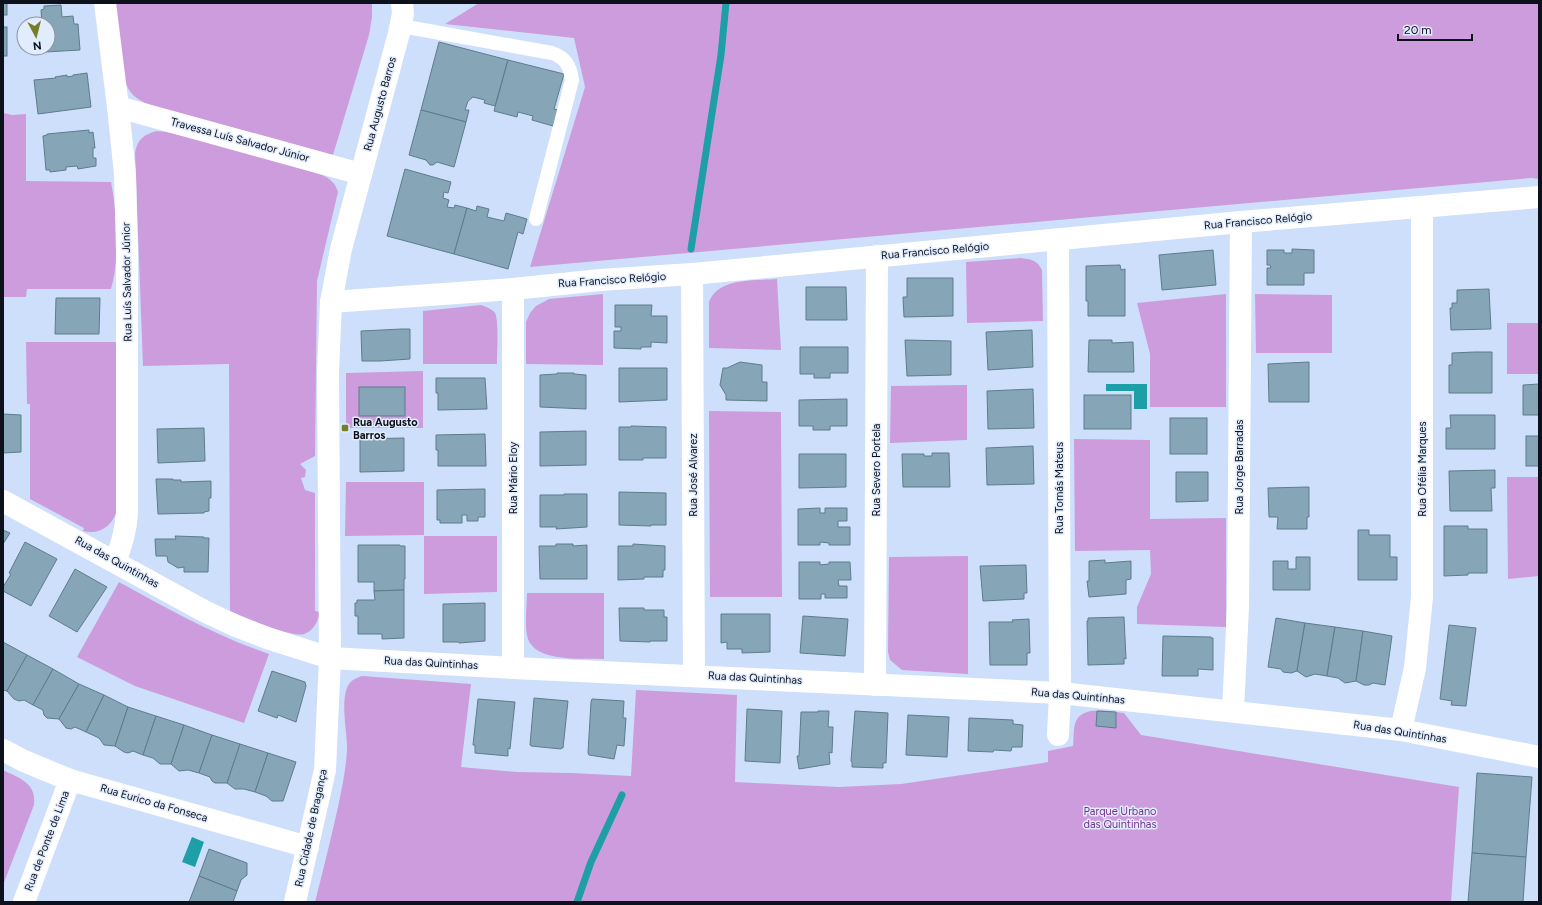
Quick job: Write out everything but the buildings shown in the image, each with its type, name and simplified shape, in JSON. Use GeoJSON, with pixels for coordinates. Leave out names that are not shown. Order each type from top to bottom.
{"type":"FeatureCollection","features":[{"type":"Feature","properties":{"kind":"street","name":"Rua Luís Salvador Júnior"},"geometry":{"type":"LineString","coordinates":[[104,3],[118,107],[124,174],[128,251],[127,513],[126,529],[122,546],[115,561]]}},
{"type":"Feature","properties":{"kind":"street","name":"Rua Augusto Barros"},"geometry":{"type":"LineString","coordinates":[[330,658],[328,373],[331,302],[341,249],[403,14],[402,3]]}},
{"type":"Feature","properties":{"kind":"street","name":"Travessa Luís Salvador Júnior"},"geometry":{"type":"LineString","coordinates":[[118,107],[361,174]]}},
{"type":"Feature","properties":{"kind":"street","name":"Rua Francisco Relógio"},"geometry":{"type":"LineString","coordinates":[[331,302],[692,274],[1241,222],[1539,197]]}},
{"type":"Feature","properties":{"kind":"street","name":"Rua Ofélia Marques"},"geometry":{"type":"LineString","coordinates":[[1401,730],[1415,668],[1422,597],[1422,207]]}},
{"type":"Feature","properties":{"kind":"street","name":"Rua Jorge Barradas"},"geometry":{"type":"LineString","coordinates":[[1233,711],[1238,607],[1241,222]]}},
{"type":"Feature","properties":{"kind":"street","name":"Rua Tomás Mateus"},"geometry":{"type":"LineString","coordinates":[[1058,240],[1060,693],[1058,735]]}},
{"type":"Feature","properties":{"kind":"street","name":"Rua Severo Portela"},"geometry":{"type":"LineString","coordinates":[[874,684],[877,256]]}},
{"type":"Feature","properties":{"kind":"street","name":"Rua José Alvarez"},"geometry":{"type":"LineString","coordinates":[[692,274],[694,675]]}},
{"type":"Feature","properties":{"kind":"street","name":"Rua Mário Eloy"},"geometry":{"type":"LineString","coordinates":[[512,668],[513,289]]}},
{"type":"Feature","properties":{"kind":"street","name":"Rua das Quintinhas"},"geometry":{"type":"LineString","coordinates":[[3,501],[204,611],[267,638],[330,658],[512,668],[694,675],[1060,693],[1401,730],[1539,757]]}},
{"type":"Feature","properties":{"kind":"street","name":"Rua Cidade de Bragança"},"geometry":{"type":"LineString","coordinates":[[295,902],[325,770],[330,658]]}},
{"type":"Feature","properties":{"kind":"street","name":"Rua Eurico da Fonseca"},"geometry":{"type":"LineString","coordinates":[[3,750],[24,761],[70,780],[308,847]]}},
{"type":"Feature","properties":{"kind":"street","name":"Rua de Ponte de Lima"},"geometry":{"type":"LineString","coordinates":[[24,902],[70,780]]}},
{"type":"Feature","properties":{"kind":"lane"},"geometry":{"type":"LineString","coordinates":[[400,26],[552,53],[561,56],[567,62],[572,80],[536,219]]}},
{"type":"Feature","properties":{"kind":"green space"},"geometry":{"type":"Polygon","coordinates":[[[115,3],[372,3],[372,17],[369,35],[333,155],[150,105],[136,98],[130,91],[124,77],[115,3]]]}},
{"type":"Feature","properties":{"kind":"green space"},"geometry":{"type":"Polygon","coordinates":[[[479,3],[1539,3],[1539,179],[1531,178],[530,267],[585,87],[574,38],[445,24],[479,3]]]}},
{"type":"Feature","properties":{"kind":"green space"},"geometry":{"type":"Polygon","coordinates":[[[3,113],[12,115],[26,114],[26,181],[111,182],[115,207],[117,250],[111,289],[27,289],[26,297],[3,297],[3,113]]]}},
{"type":"Feature","properties":{"kind":"green space"},"geometry":{"type":"Polygon","coordinates":[[[157,131],[213,143],[322,175],[328,178],[336,186],[338,192],[317,281],[315,456],[300,464],[306,470],[305,477],[301,478],[305,490],[315,493],[315,611],[320,612],[315,625],[310,631],[304,634],[289,633],[278,630],[230,611],[229,364],[143,366],[135,153],[137,144],[142,138],[157,131]]]}},
{"type":"Feature","properties":{"kind":"green space"},"geometry":{"type":"Polygon","coordinates":[[[1020,258],[1033,261],[1038,264],[1042,270],[1043,321],[967,323],[966,262],[1020,258]]]}},
{"type":"Feature","properties":{"kind":"green space"},"geometry":{"type":"Polygon","coordinates":[[[777,279],[781,350],[709,348],[709,302],[714,294],[720,288],[729,284],[777,279]]]}},
{"type":"Feature","properties":{"kind":"green space"},"geometry":{"type":"Polygon","coordinates":[[[603,294],[603,365],[526,364],[526,322],[530,313],[536,306],[549,299],[603,294]]]}},
{"type":"Feature","properties":{"kind":"green space"},"geometry":{"type":"Polygon","coordinates":[[[1226,294],[1226,407],[1150,407],[1150,354],[1137,303],[1226,294]]]}},
{"type":"Feature","properties":{"kind":"green space"},"geometry":{"type":"Polygon","coordinates":[[[1255,294],[1332,295],[1332,353],[1256,353],[1255,294]]]}},
{"type":"Feature","properties":{"kind":"green space"},"geometry":{"type":"Polygon","coordinates":[[[481,305],[489,308],[495,313],[497,330],[497,364],[423,364],[423,311],[481,305]]]}},
{"type":"Feature","properties":{"kind":"green space"},"geometry":{"type":"Polygon","coordinates":[[[1507,323],[1539,323],[1539,374],[1507,374],[1507,323]]]}},
{"type":"Feature","properties":{"kind":"green space"},"geometry":{"type":"Polygon","coordinates":[[[26,342],[116,342],[117,511],[112,521],[100,531],[83,531],[84,528],[30,499],[30,404],[27,404],[26,342]]]}},
{"type":"Feature","properties":{"kind":"green space"},"geometry":{"type":"Polygon","coordinates":[[[423,371],[423,428],[346,428],[346,373],[423,371]]]}},
{"type":"Feature","properties":{"kind":"green space"},"geometry":{"type":"Polygon","coordinates":[[[967,385],[967,440],[890,443],[891,386],[967,385]]]}},
{"type":"Feature","properties":{"kind":"green space"},"geometry":{"type":"Polygon","coordinates":[[[709,411],[781,412],[782,597],[710,597],[709,411]]]}},
{"type":"Feature","properties":{"kind":"green space"},"geometry":{"type":"Polygon","coordinates":[[[1074,439],[1150,440],[1150,519],[1226,518],[1226,627],[1137,624],[1137,607],[1151,574],[1150,550],[1075,551],[1074,439]]]}},
{"type":"Feature","properties":{"kind":"green space"},"geometry":{"type":"Polygon","coordinates":[[[1507,477],[1539,477],[1539,576],[1508,579],[1507,477]]]}},
{"type":"Feature","properties":{"kind":"green space"},"geometry":{"type":"Polygon","coordinates":[[[346,482],[424,482],[424,535],[345,536],[346,482]]]}},
{"type":"Feature","properties":{"kind":"green space"},"geometry":{"type":"Polygon","coordinates":[[[424,536],[497,536],[497,592],[424,594],[424,536]]]}},
{"type":"Feature","properties":{"kind":"green space"},"geometry":{"type":"Polygon","coordinates":[[[968,556],[968,674],[902,670],[890,660],[888,652],[889,557],[968,556]]]}},
{"type":"Feature","properties":{"kind":"green space"},"geometry":{"type":"Polygon","coordinates":[[[119,582],[211,630],[269,654],[244,723],[135,686],[77,657],[119,582]]]}},
{"type":"Feature","properties":{"kind":"green space"},"geometry":{"type":"Polygon","coordinates":[[[527,593],[604,593],[604,659],[573,659],[550,656],[533,647],[528,639],[526,629],[527,593]]]}},
{"type":"Feature","properties":{"kind":"green space","name":"Parque Urbano das Quintinhas"},"geometry":{"type":"Polygon","coordinates":[[[362,676],[471,684],[461,767],[517,772],[631,776],[636,690],[737,695],[735,782],[839,787],[901,784],[1048,762],[1048,751],[1073,746],[1075,724],[1078,718],[1083,714],[1089,711],[1124,713],[1141,735],[1459,787],[1451,902],[315,902],[345,771],[347,743],[344,713],[345,693],[348,685],[353,680],[362,676]]]}},
{"type":"Feature","properties":{"kind":"green space"},"geometry":{"type":"Polygon","coordinates":[[[3,770],[21,779],[30,786],[33,791],[34,805],[3,885],[3,770]]]}},
{"type":"Feature","properties":{"kind":"shaded area"},"geometry":{"type":"Polygon","coordinates":[[[1106,384],[1147,384],[1147,409],[1134,409],[1134,391],[1106,391],[1106,384]]]}},
{"type":"Feature","properties":{"kind":"shaded area"},"geometry":{"type":"Polygon","coordinates":[[[192,837],[204,842],[195,867],[182,862],[192,837]]]}},
{"type":"Feature","properties":{"kind":"waterway"},"geometry":{"type":"LineString","coordinates":[[691,249],[721,55],[726,3]]}},
{"type":"Feature","properties":{"kind":"waterway"},"geometry":{"type":"LineString","coordinates":[[577,902],[591,862],[622,795]]}},
{"type":"Feature","properties":{"kind":"place","name":"Rua Augusto Barros"},"geometry":{"type":"Point","coordinates":[345,428]}}]}
